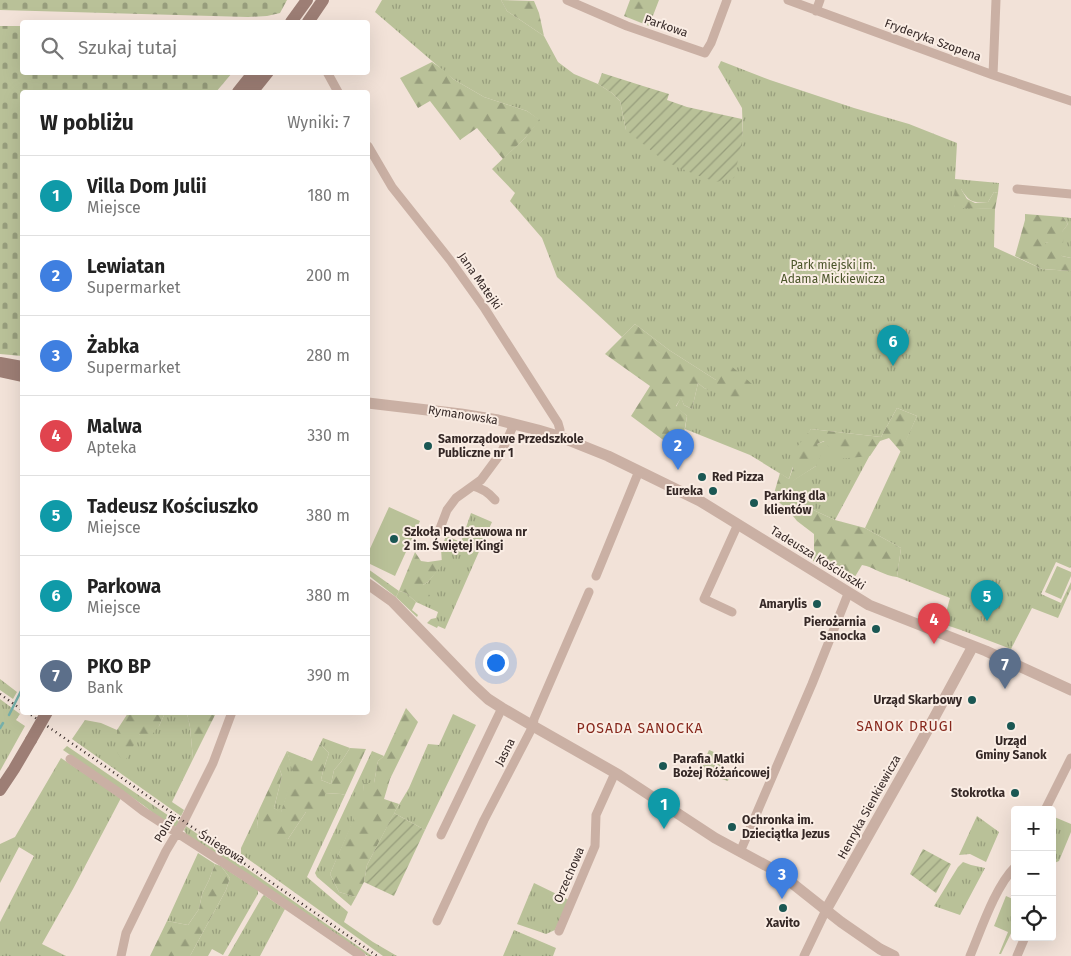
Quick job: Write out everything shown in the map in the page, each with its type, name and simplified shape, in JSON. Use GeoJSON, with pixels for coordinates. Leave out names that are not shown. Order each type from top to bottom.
{"type":"FeatureCollection","features":[{"type":"Feature","properties":{"kind":"main road"},"geometry":{"type":"LineString","coordinates":[[292,20],[307,0]]}},
{"type":"Feature","properties":{"kind":"main road"},"geometry":{"type":"LineString","coordinates":[[309,20],[323,0]]}},
{"type":"Feature","properties":{"kind":"main road"},"geometry":{"type":"LineString","coordinates":[[240,90],[252,75]]}},
{"type":"Feature","properties":{"kind":"main road"},"geometry":{"type":"LineString","coordinates":[[254,90],[266,75]]}},
{"type":"Feature","properties":{"kind":"main road"},"geometry":{"type":"LineString","coordinates":[[0,363],[20,367]]}},
{"type":"Feature","properties":{"kind":"main road"},"geometry":{"type":"LineString","coordinates":[[0,371],[20,376]]}},
{"type":"Feature","properties":{"kind":"main road"},"geometry":{"type":"LineString","coordinates":[[0,790],[14,770],[45,715]]}},
{"type":"Feature","properties":{"kind":"street","name":"Parkowa"},"geometry":{"type":"LineString","coordinates":[[566,0],[627,26],[705,53],[711,43],[727,0]]}},
{"type":"Feature","properties":{"kind":"street","name":"Fryderyka Szopena"},"geometry":{"type":"LineString","coordinates":[[788,0],[993,75],[1071,100]]}},
{"type":"Feature","properties":{"kind":"street"},"geometry":{"type":"LineString","coordinates":[[816,11],[820,0]]}},
{"type":"Feature","properties":{"kind":"street"},"geometry":{"type":"LineString","coordinates":[[993,75],[996,0]]}},
{"type":"Feature","properties":{"kind":"street"},"geometry":{"type":"LineString","coordinates":[[328,75],[337,90]]}},
{"type":"Feature","properties":{"kind":"street","name":"Jana Matejki"},"geometry":{"type":"LineString","coordinates":[[370,149],[392,187],[450,260],[538,390],[558,423],[560,430],[558,436]]}},
{"type":"Feature","properties":{"kind":"street"},"geometry":{"type":"LineString","coordinates":[[1017,189],[1071,194]]}},
{"type":"Feature","properties":{"kind":"street","name":"Rymanowska"},"geometry":{"type":"LineString","coordinates":[[370,403],[461,414],[514,424],[558,436]]}},
{"type":"Feature","properties":{"kind":"street"},"geometry":{"type":"LineString","coordinates":[[439,531],[447,510],[456,498],[481,480],[501,453],[514,424]]}},
{"type":"Feature","properties":{"kind":"street","name":"Tadeusza Kościuszki"},"geometry":{"type":"LineString","coordinates":[[558,436],[608,456],[700,501],[848,594],[869,605],[986,651],[1071,690]]}},
{"type":"Feature","properties":{"kind":"street"},"geometry":{"type":"LineString","coordinates":[[596,576],[639,471]]}},
{"type":"Feature","properties":{"kind":"street"},"geometry":{"type":"LineString","coordinates":[[473,486],[485,490],[495,500]]}},
{"type":"Feature","properties":{"kind":"street"},"geometry":{"type":"LineString","coordinates":[[732,612],[704,598],[738,524]]}},
{"type":"Feature","properties":{"kind":"street"},"geometry":{"type":"LineString","coordinates":[[370,585],[392,601],[473,685],[502,708],[615,772],[715,838],[778,872],[878,952],[894,956]]}},
{"type":"Feature","properties":{"kind":"street","name":"Jasna"},"geometry":{"type":"LineString","coordinates":[[437,921],[484,820],[533,726],[534,719],[589,592]]}},
{"type":"Feature","properties":{"kind":"street"},"geometry":{"type":"LineString","coordinates":[[740,852],[835,629],[848,594]]}},
{"type":"Feature","properties":{"kind":"street","name":"Henryka Sienkiewicza"},"geometry":{"type":"LineString","coordinates":[[804,956],[826,910],[921,742],[972,646]]}},
{"type":"Feature","properties":{"kind":"street"},"geometry":{"type":"LineString","coordinates":[[441,835],[502,708]]}},
{"type":"Feature","properties":{"kind":"street","name":"Polna"},"geometry":{"type":"LineString","coordinates":[[121,954],[126,933],[158,866],[184,821],[213,763],[231,715]]}},
{"type":"Feature","properties":{"kind":"street"},"geometry":{"type":"LineString","coordinates":[[1047,806],[1071,758]]}},
{"type":"Feature","properties":{"kind":"street","name":"Śniegowa"},"geometry":{"type":"LineString","coordinates":[[70,759],[176,834],[246,878],[361,956]]}},
{"type":"Feature","properties":{"kind":"street","name":"Orzechowa"},"geometry":{"type":"LineString","coordinates":[[559,931],[595,846],[596,815],[615,772]]}},
{"type":"Feature","properties":{"kind":"street"},"geometry":{"type":"LineString","coordinates":[[970,956],[996,895],[1011,871]]}},
{"type":"Feature","properties":{"kind":"street"},"geometry":{"type":"LineString","coordinates":[[1017,956],[1023,941]]}},
{"type":"Feature","properties":{"kind":"green space"},"geometry":{"type":"Polygon","coordinates":[[[0,0],[287,0],[280,13],[248,17],[0,10],[0,0]]]}},
{"type":"Feature","properties":{"kind":"green space","name":"Park miejski im. Adama Mickiewicza"},"geometry":{"type":"Polygon","coordinates":[[[382,0],[501,0],[507,11],[544,36],[558,62],[574,74],[598,84],[620,101],[626,130],[743,137],[742,108],[718,67],[721,61],[770,80],[909,124],[957,143],[955,179],[999,183],[998,193],[994,192],[988,202],[972,201],[966,197],[961,189],[954,207],[995,209],[994,247],[1042,269],[1071,271],[1071,567],[1056,562],[1041,594],[1061,603],[1071,582],[1071,589],[1058,618],[1032,608],[1011,649],[943,624],[950,598],[897,577],[901,548],[865,528],[917,416],[897,408],[881,437],[811,429],[798,453],[789,479],[750,455],[685,429],[687,416],[676,407],[681,397],[684,405],[692,409],[698,383],[704,388],[717,392],[716,380],[669,350],[635,324],[622,337],[557,277],[542,238],[510,201],[515,193],[492,169],[525,138],[539,120],[527,111],[484,97],[453,79],[375,12],[382,0]]]}},
{"type":"Feature","properties":{"kind":"green space"},"geometry":{"type":"Polygon","coordinates":[[[501,0],[534,1],[539,13],[544,36],[507,11],[501,0]]]}},
{"type":"Feature","properties":{"kind":"green space"},"geometry":{"type":"Polygon","coordinates":[[[630,0],[659,0],[649,26],[624,16],[630,0]]]}},
{"type":"Feature","properties":{"kind":"green space"},"geometry":{"type":"Polygon","coordinates":[[[0,26],[20,26],[20,75],[230,75],[218,90],[20,90],[20,356],[0,354],[0,26]]]}},
{"type":"Feature","properties":{"kind":"green space"},"geometry":{"type":"Polygon","coordinates":[[[432,62],[453,79],[484,97],[527,111],[540,120],[525,138],[503,159],[477,128],[460,140],[430,101],[418,108],[400,78],[432,62]]]}},
{"type":"Feature","properties":{"kind":"green space"},"geometry":{"type":"Polygon","coordinates":[[[602,73],[669,94],[667,100],[687,107],[742,119],[743,137],[734,178],[716,182],[664,161],[626,130],[620,101],[598,84],[602,73]]]}},
{"type":"Feature","properties":{"kind":"green space"},"geometry":{"type":"Polygon","coordinates":[[[955,179],[967,199],[975,203],[988,202],[994,192],[998,193],[995,209],[954,208],[955,179]]]}},
{"type":"Feature","properties":{"kind":"green space"},"geometry":{"type":"Polygon","coordinates":[[[1025,214],[1063,217],[1068,224],[1062,232],[1064,235],[1063,243],[1045,243],[1045,248],[1058,250],[1062,256],[1071,258],[1071,271],[1042,269],[1015,256],[1025,214]]]}},
{"type":"Feature","properties":{"kind":"green space"},"geometry":{"type":"Polygon","coordinates":[[[1063,217],[1071,218],[1071,258],[1045,249],[1045,243],[1055,238],[1068,224],[1063,217]]]}},
{"type":"Feature","properties":{"kind":"green space"},"geometry":{"type":"Polygon","coordinates":[[[635,324],[669,350],[716,380],[729,364],[760,391],[736,401],[704,388],[698,383],[692,409],[684,405],[681,398],[676,406],[687,416],[683,438],[678,451],[631,416],[650,386],[605,354],[635,324]]]}},
{"type":"Feature","properties":{"kind":"green space"},"geometry":{"type":"Polygon","coordinates":[[[897,408],[917,416],[901,452],[889,438],[880,441],[870,456],[838,459],[824,441],[817,444],[821,456],[816,466],[793,481],[799,497],[809,508],[835,520],[865,528],[901,548],[897,577],[862,565],[853,580],[841,573],[842,564],[814,556],[814,534],[797,521],[773,497],[780,473],[789,479],[793,468],[790,456],[811,429],[881,437],[897,408]]]}},
{"type":"Feature","properties":{"kind":"green space"},"geometry":{"type":"Polygon","coordinates":[[[825,441],[870,455],[835,520],[809,508],[799,497],[792,481],[816,466],[817,444],[825,441]]]}},
{"type":"Feature","properties":{"kind":"green space"},"geometry":{"type":"Polygon","coordinates":[[[389,507],[420,521],[395,576],[370,564],[370,549],[389,507]]]}},
{"type":"Feature","properties":{"kind":"green space"},"geometry":{"type":"Polygon","coordinates":[[[471,513],[492,522],[445,629],[438,626],[437,628],[427,623],[431,619],[436,618],[438,612],[416,602],[423,585],[428,582],[442,564],[441,549],[446,536],[461,542],[471,513]]]}},
{"type":"Feature","properties":{"kind":"green space"},"geometry":{"type":"Polygon","coordinates":[[[415,552],[421,561],[442,560],[443,564],[428,582],[423,585],[430,596],[424,603],[416,602],[406,593],[399,591],[415,552]]]}},
{"type":"Feature","properties":{"kind":"green space"},"geometry":{"type":"Polygon","coordinates":[[[814,556],[843,564],[841,573],[854,580],[852,585],[833,573],[838,567],[827,565],[825,568],[813,561],[814,556]]]}},
{"type":"Feature","properties":{"kind":"green space"},"geometry":{"type":"Polygon","coordinates":[[[1057,566],[1071,572],[1061,599],[1045,592],[1057,566]]]}},
{"type":"Feature","properties":{"kind":"green space"},"geometry":{"type":"Polygon","coordinates":[[[370,570],[399,591],[396,597],[370,577],[370,570]]]}},
{"type":"Feature","properties":{"kind":"green space"},"geometry":{"type":"Polygon","coordinates":[[[399,591],[406,593],[416,602],[412,610],[418,615],[417,617],[396,597],[399,591]]]}},
{"type":"Feature","properties":{"kind":"green space"},"geometry":{"type":"Polygon","coordinates":[[[0,679],[17,692],[13,699],[0,690],[0,679]]]}},
{"type":"Feature","properties":{"kind":"green space"},"geometry":{"type":"Polygon","coordinates":[[[0,699],[20,714],[16,720],[25,726],[0,771],[0,699]]]}},
{"type":"Feature","properties":{"kind":"green space"},"geometry":{"type":"Polygon","coordinates":[[[406,708],[418,722],[390,779],[384,799],[399,804],[367,865],[364,882],[356,897],[339,892],[330,874],[362,799],[364,783],[374,783],[378,761],[384,756],[406,708]]]}},
{"type":"Feature","properties":{"kind":"green space"},"geometry":{"type":"Polygon","coordinates":[[[453,714],[476,725],[425,830],[394,813],[409,788],[428,744],[439,745],[453,714]]]}},
{"type":"Feature","properties":{"kind":"green space"},"geometry":{"type":"Polygon","coordinates":[[[127,715],[164,715],[159,726],[150,737],[140,734],[124,763],[117,752],[117,730],[127,715]]]}},
{"type":"Feature","properties":{"kind":"green space"},"geometry":{"type":"Polygon","coordinates":[[[164,715],[187,715],[193,759],[172,802],[184,810],[181,816],[72,739],[85,720],[101,723],[117,730],[117,751],[140,734],[159,726],[164,715]]]}},
{"type":"Feature","properties":{"kind":"green space"},"geometry":{"type":"Polygon","coordinates":[[[187,715],[215,715],[193,759],[187,715]]]}},
{"type":"Feature","properties":{"kind":"green space"},"geometry":{"type":"Polygon","coordinates":[[[323,738],[350,748],[334,770],[331,784],[321,780],[329,753],[320,744],[323,738]]]}},
{"type":"Feature","properties":{"kind":"green space"},"geometry":{"type":"Polygon","coordinates":[[[320,744],[329,753],[321,780],[331,784],[334,770],[350,748],[366,749],[345,795],[325,793],[321,813],[315,818],[306,812],[288,839],[267,837],[257,827],[259,810],[279,767],[282,776],[274,808],[281,812],[293,773],[287,751],[312,761],[320,744]]]}},
{"type":"Feature","properties":{"kind":"green space"},"geometry":{"type":"Polygon","coordinates":[[[67,746],[179,821],[177,826],[171,827],[143,805],[63,750],[67,746]]]}},
{"type":"Feature","properties":{"kind":"green space"},"geometry":{"type":"Polygon","coordinates":[[[709,750],[724,756],[721,766],[724,770],[730,772],[728,781],[700,770],[709,750]]]}},
{"type":"Feature","properties":{"kind":"green space"},"geometry":{"type":"Polygon","coordinates":[[[287,751],[294,773],[281,813],[274,808],[282,776],[279,767],[287,751]]]}},
{"type":"Feature","properties":{"kind":"green space"},"geometry":{"type":"Polygon","coordinates":[[[372,751],[384,756],[378,761],[374,783],[364,783],[363,799],[330,874],[339,892],[356,897],[351,906],[317,877],[315,873],[372,751]]]}},
{"type":"Feature","properties":{"kind":"green space"},"geometry":{"type":"Polygon","coordinates":[[[61,758],[121,798],[42,944],[66,956],[0,956],[0,922],[34,856],[19,847],[0,883],[0,844],[15,837],[61,758]]]}},
{"type":"Feature","properties":{"kind":"green space"},"geometry":{"type":"Polygon","coordinates":[[[325,793],[345,795],[307,877],[348,912],[344,922],[397,956],[383,956],[241,854],[241,848],[259,810],[257,827],[288,839],[306,812],[325,793]]]}},
{"type":"Feature","properties":{"kind":"green space"},"geometry":{"type":"Polygon","coordinates":[[[394,813],[425,830],[394,896],[364,882],[367,865],[394,813]]]}},
{"type":"Feature","properties":{"kind":"green space"},"geometry":{"type":"Polygon","coordinates":[[[977,816],[999,832],[986,862],[970,854],[959,855],[977,816]]]}},
{"type":"Feature","properties":{"kind":"green space"},"geometry":{"type":"Polygon","coordinates":[[[1056,818],[1071,824],[1071,832],[1059,861],[1056,862],[1056,818]]]}},
{"type":"Feature","properties":{"kind":"green space"},"geometry":{"type":"Polygon","coordinates":[[[186,826],[372,956],[368,956],[188,837],[184,830],[186,826]]]}},
{"type":"Feature","properties":{"kind":"green space"},"geometry":{"type":"Polygon","coordinates":[[[923,849],[951,864],[936,893],[910,874],[923,849]]]}},
{"type":"Feature","properties":{"kind":"green space"},"geometry":{"type":"Polygon","coordinates":[[[198,853],[215,864],[202,894],[199,909],[188,925],[167,921],[198,853]]]}},
{"type":"Feature","properties":{"kind":"green space"},"geometry":{"type":"Polygon","coordinates":[[[963,862],[985,868],[960,915],[934,906],[963,862]]]}},
{"type":"Feature","properties":{"kind":"green space"},"geometry":{"type":"Polygon","coordinates":[[[215,864],[221,866],[230,878],[226,890],[190,956],[150,956],[167,921],[188,925],[199,909],[202,894],[215,864]]]}},
{"type":"Feature","properties":{"kind":"green space"},"geometry":{"type":"Polygon","coordinates":[[[221,866],[258,890],[258,894],[223,955],[212,949],[208,956],[190,956],[226,890],[230,878],[221,866]]]}},
{"type":"Feature","properties":{"kind":"green space"},"geometry":{"type":"Polygon","coordinates":[[[534,883],[569,900],[555,930],[546,934],[517,924],[534,883]]]}},
{"type":"Feature","properties":{"kind":"green space"},"geometry":{"type":"Polygon","coordinates":[[[264,895],[285,909],[260,956],[228,956],[262,897],[264,895]]]}},
{"type":"Feature","properties":{"kind":"green space"},"geometry":{"type":"Polygon","coordinates":[[[1006,896],[1011,898],[1011,933],[1001,954],[999,954],[1008,932],[994,926],[1006,896]]]}},
{"type":"Feature","properties":{"kind":"green space"},"geometry":{"type":"Polygon","coordinates":[[[514,930],[556,948],[553,956],[503,956],[514,930]]]}},
{"type":"Feature","properties":{"kind":"waterway"},"geometry":{"type":"LineString","coordinates":[[9,715],[20,693]]}},
{"type":"Feature","properties":{"kind":"waterway"},"geometry":{"type":"LineString","coordinates":[[0,728],[3,723]]}},
{"type":"Feature","properties":{"kind":"railway"},"geometry":{"type":"LineString","coordinates":[[0,694],[20,709]]}},
{"type":"Feature","properties":{"kind":"railway"},"geometry":{"type":"LineString","coordinates":[[31,715],[377,956]]}},
{"type":"Feature","properties":{"kind":"place","name":"Parkowa"},"geometry":{"type":"Point","coordinates":[893,366]}},
{"type":"Feature","properties":{"kind":"place","name":"Samorządowe Przedszkole Publiczne nr 1"},"geometry":{"type":"Point","coordinates":[428,446]}},
{"type":"Feature","properties":{"kind":"place","name":"Lewiatan"},"geometry":{"type":"Point","coordinates":[678,470]}},
{"type":"Feature","properties":{"kind":"place","name":"Red Pizza"},"geometry":{"type":"Point","coordinates":[702,477]}},
{"type":"Feature","properties":{"kind":"place","name":"Eureka"},"geometry":{"type":"Point","coordinates":[713,491]}},
{"type":"Feature","properties":{"kind":"place","name":"Parking dla klientów"},"geometry":{"type":"Point","coordinates":[754,503]}},
{"type":"Feature","properties":{"kind":"place","name":"Szkoła Podstawowa nr 2 im. Świętej Kingi"},"geometry":{"type":"Point","coordinates":[394,539]}},
{"type":"Feature","properties":{"kind":"place","name":"Amarylis"},"geometry":{"type":"Point","coordinates":[817,604]}},
{"type":"Feature","properties":{"kind":"place","name":"Tadeusz Kościuszko"},"geometry":{"type":"Point","coordinates":[987,621]}},
{"type":"Feature","properties":{"kind":"place","name":"Pierożarnia Sanocka"},"geometry":{"type":"Point","coordinates":[876,629]}},
{"type":"Feature","properties":{"kind":"place","name":"Malwa"},"geometry":{"type":"Point","coordinates":[934,644]}},
{"type":"Feature","properties":{"kind":"place","name":"PKO BP"},"geometry":{"type":"Point","coordinates":[1005,689]}},
{"type":"Feature","properties":{"kind":"place","name":"Urząd Skarbowy"},"geometry":{"type":"Point","coordinates":[972,700]}},
{"type":"Feature","properties":{"kind":"place","name":"Urząd Gminy Sanok"},"geometry":{"type":"Point","coordinates":[1011,726]}},
{"type":"Feature","properties":{"kind":"place","name":"Parafia Matki Bożej Różańcowej"},"geometry":{"type":"Point","coordinates":[663,766]}},
{"type":"Feature","properties":{"kind":"place","name":"Stokrotka"},"geometry":{"type":"Point","coordinates":[1015,793]}},
{"type":"Feature","properties":{"kind":"place","name":"Ochronka im. Dzieciątka Jezus"},"geometry":{"type":"Point","coordinates":[732,827]}},
{"type":"Feature","properties":{"kind":"place","name":"Villa Dom Julii"},"geometry":{"type":"Point","coordinates":[664,829]}},
{"type":"Feature","properties":{"kind":"place","name":"Żabka"},"geometry":{"type":"Point","coordinates":[782,899]}},
{"type":"Feature","properties":{"kind":"place","name":"Xavito"},"geometry":{"type":"Point","coordinates":[783,908]}},
{"type":"Feature","properties":{"kind":"district","name":"SANOK DRUGI"},"geometry":{"type":"Point","coordinates":[905,726]}},
{"type":"Feature","properties":{"kind":"district","name":"POSADA SANOCKA"},"geometry":{"type":"Point","coordinates":[640,728]}}]}
